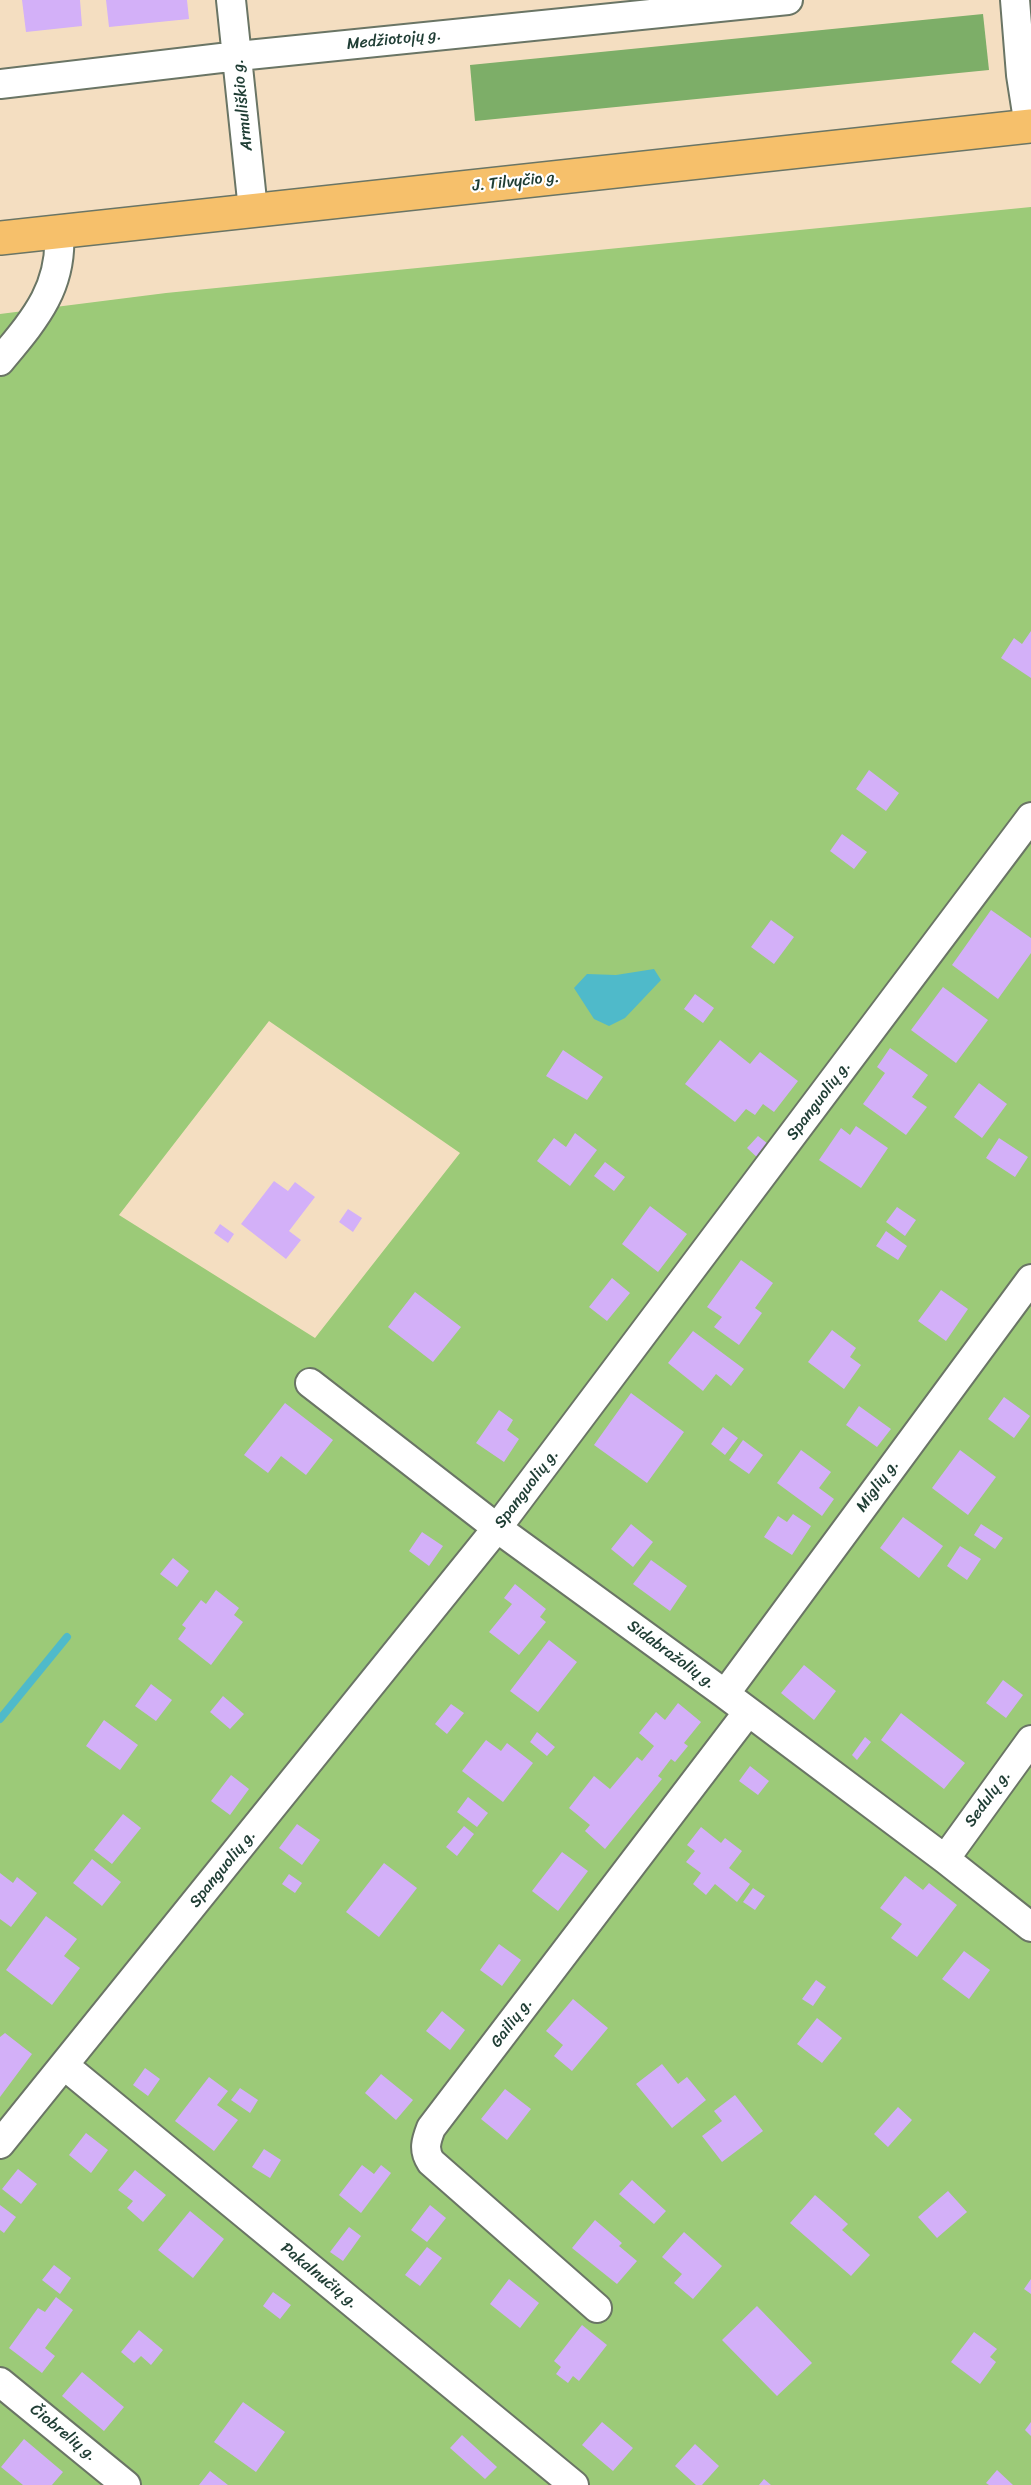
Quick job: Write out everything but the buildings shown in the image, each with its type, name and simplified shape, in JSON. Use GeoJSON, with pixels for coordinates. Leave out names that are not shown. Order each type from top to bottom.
{"type":"FeatureCollection","features":[{"type":"Feature","properties":{"kind":"main road","name":"J. Tilvyčio g."},"geometry":{"type":"LineString","coordinates":[[0,238],[1030,126]]}},
{"type":"Feature","properties":{"kind":"street","name":"Armuliškio g."},"geometry":{"type":"LineString","coordinates":[[231,0],[253,210]]}},
{"type":"Feature","properties":{"kind":"street","name":"Medžiotojų g."},"geometry":{"type":"LineString","coordinates":[[0,84],[712,4],[788,0]]}},
{"type":"Feature","properties":{"kind":"street"},"geometry":{"type":"LineString","coordinates":[[1015,0],[1021,75],[1030,126]]}},
{"type":"Feature","properties":{"kind":"street"},"geometry":{"type":"LineString","coordinates":[[0,361],[23,333],[57,276],[61,257],[59,232]]}},
{"type":"Feature","properties":{"kind":"street","name":"Spanguolių g."},"geometry":{"type":"LineString","coordinates":[[0,2144],[497,1528],[1031,817]]}},
{"type":"Feature","properties":{"kind":"street","name":"Miglių g."},"geometry":{"type":"LineString","coordinates":[[725,1694],[1031,1279]]}},
{"type":"Feature","properties":{"kind":"street","name":"Sidabražolių g."},"geometry":{"type":"LineString","coordinates":[[310,1383],[497,1528],[725,1694],[945,1859],[1031,1928]]}},
{"type":"Feature","properties":{"kind":"street","name":"Gailių g."},"geometry":{"type":"LineString","coordinates":[[597,2308],[431,2162],[425,2153],[427,2140],[438,2119],[748,1712]]}},
{"type":"Feature","properties":{"kind":"street","name":"Sedulų g."},"geometry":{"type":"LineString","coordinates":[[945,1859],[1031,1740]]}},
{"type":"Feature","properties":{"kind":"street","name":"Pakalnučių g."},"geometry":{"type":"LineString","coordinates":[[64,2066],[574,2485]]}},
{"type":"Feature","properties":{"kind":"street","name":"Čiobrelių g."},"geometry":{"type":"LineString","coordinates":[[0,2382],[126,2485]]}},
{"type":"Feature","properties":{"kind":"green space"},"geometry":{"type":"Polygon","coordinates":[[[983,14],[989,70],[475,121],[470,65],[983,14]]]}},
{"type":"Feature","properties":{"kind":"green space"},"geometry":{"type":"Polygon","coordinates":[[[1031,207],[1031,2485],[0,2485],[0,314],[166,293],[1031,207]],[[269,1021],[119,1215],[315,1338],[460,1153],[269,1021]]]}},
{"type":"Feature","properties":{"kind":"water"},"geometry":{"type":"Polygon","coordinates":[[[654,969],[661,980],[625,1018],[609,1026],[594,1019],[574,988],[587,974],[616,975],[654,969]]]}},
{"type":"Feature","properties":{"kind":"waterway"},"geometry":{"type":"LineString","coordinates":[[0,1719],[67,1637]]}}]}
